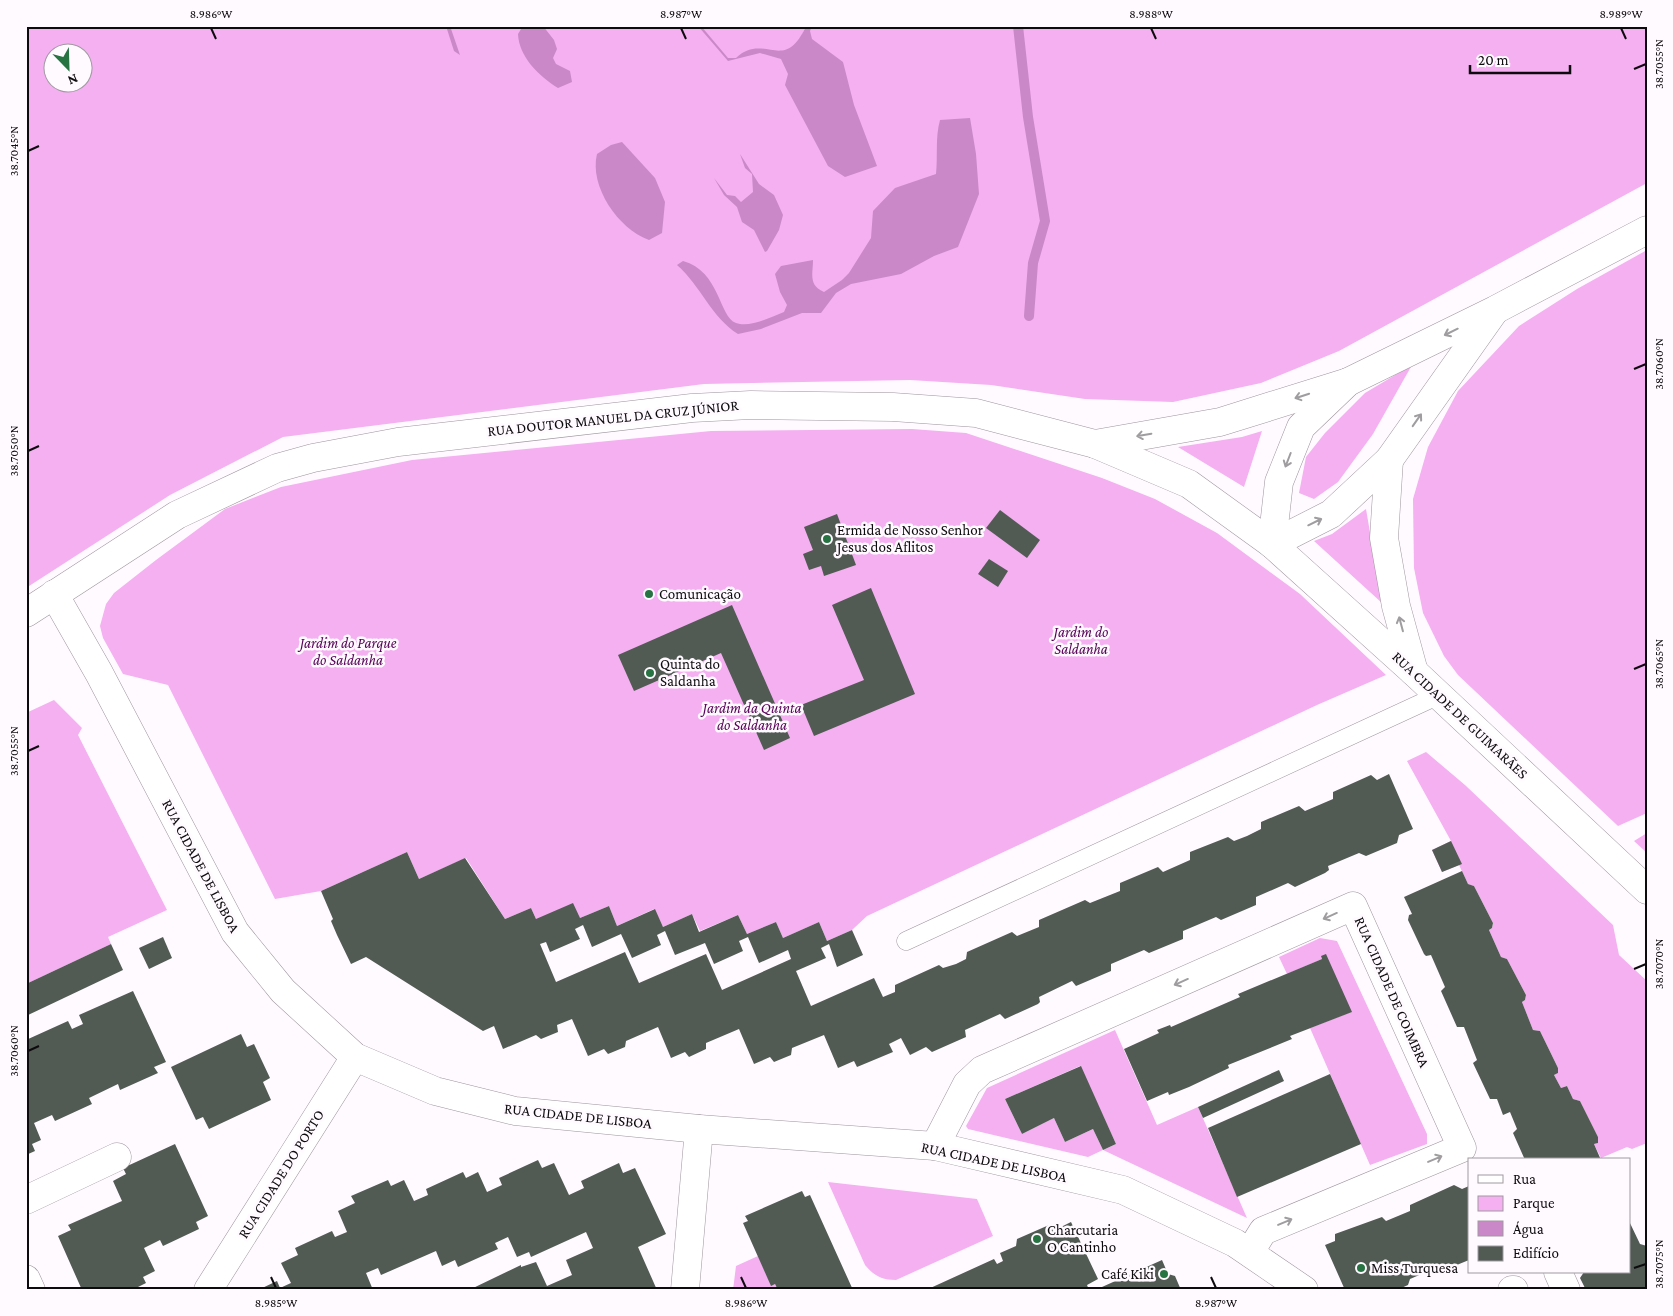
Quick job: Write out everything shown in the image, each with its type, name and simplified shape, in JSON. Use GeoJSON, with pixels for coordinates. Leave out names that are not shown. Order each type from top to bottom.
{"type":"FeatureCollection","features":[{"type":"Feature","properties":{"kind":"street"},"geometry":{"type":"LineString","coordinates":[[1094,444],[1220,422],[1348,382],[1494,310],[1647,230]]}},
{"type":"Feature","properties":{"kind":"street"},"geometry":{"type":"LineString","coordinates":[[1272,544],[1331,514],[1389,460],[1494,310]]}},
{"type":"Feature","properties":{"kind":"street"},"geometry":{"type":"LineString","coordinates":[[1272,544],[1279,482],[1301,427],[1348,382]]}},
{"type":"Feature","properties":{"kind":"street","name":"RUA DOUTOR MANUEL DA CRUZ JÚNIOR"},"geometry":{"type":"LineString","coordinates":[[26,613],[177,515],[277,468],[313,458],[398,442],[692,408],[751,405],[893,407],[976,413],[1094,444],[1188,484],[1272,544]]}},
{"type":"Feature","properties":{"kind":"street"},"geometry":{"type":"LineString","coordinates":[[1389,460],[1384,538],[1396,606],[1414,672]]}},
{"type":"Feature","properties":{"kind":"street","name":"RUA CIDADE DE GUIMARÃES"},"geometry":{"type":"LineString","coordinates":[[1272,544],[1439,695],[1647,890]]}},
{"type":"Feature","properties":{"kind":"street","name":"RUA CIDADE DE LISBOA"},"geometry":{"type":"LineString","coordinates":[[54,594],[99,673],[235,932],[283,991],[355,1058],[434,1091],[515,1111],[700,1129],[935,1146],[1123,1190],[1235,1243],[1304,1290]]}},
{"type":"Feature","properties":{"kind":"street","name":"RUA CIDADE DE COIMBRA"},"geometry":{"type":"LineString","coordinates":[[935,1146],[967,1084],[982,1070],[1353,906],[1468,1154],[1263,1232],[1250,1252]]}},
{"type":"Feature","properties":{"kind":"street","name":"RUA CIDADE DO PORTO"},"geometry":{"type":"LineString","coordinates":[[208,1290],[355,1058]]}},
{"type":"Feature","properties":{"kind":"street"},"geometry":{"type":"LineString","coordinates":[[685,1290],[700,1129]]}},
{"type":"Feature","properties":{"kind":"street"},"geometry":{"type":"LineString","coordinates":[[26,1200],[117,1157]]}},
{"type":"Feature","properties":{"kind":"street"},"geometry":{"type":"LineString","coordinates":[[1559,1274],[1566,1290]]}},
{"type":"Feature","properties":{"kind":"street"},"geometry":{"type":"LineString","coordinates":[[26,1279],[31,1290]]}},
{"type":"Feature","properties":{"kind":"lane"},"geometry":{"type":"LineString","coordinates":[[906,941],[1439,695]]}},
{"type":"Feature","properties":{"kind":"green space"},"geometry":{"type":"Polygon","coordinates":[[[26,26],[806,26],[799,42],[812,26],[1647,26],[1647,183],[1339,351],[1261,383],[1173,402],[1085,399],[991,385],[910,380],[704,384],[283,437],[170,495],[26,588],[26,26]]]}},
{"type":"Feature","properties":{"kind":"green space"},"geometry":{"type":"Polygon","coordinates":[[[1647,250],[1647,813],[1618,826],[1458,675],[1444,656],[1423,613],[1414,568],[1413,499],[1428,447],[1458,391],[1519,326],[1577,289],[1647,250]]]}},
{"type":"Feature","properties":{"kind":"green space"},"geometry":{"type":"Polygon","coordinates":[[[1412,365],[1373,434],[1338,482],[1314,499],[1299,493],[1306,457],[1325,433],[1365,393],[1412,365]]]}},
{"type":"Feature","properties":{"kind":"green space"},"geometry":{"type":"Polygon","coordinates":[[[912,429],[966,433],[1102,478],[1155,499],[1217,533],[1300,594],[1386,675],[1317,705],[867,916],[852,930],[827,941],[819,922],[783,938],[776,922],[747,934],[738,915],[700,931],[692,914],[663,927],[654,909],[617,926],[609,906],[580,918],[536,919],[531,908],[505,919],[466,858],[419,879],[407,852],[321,891],[275,899],[168,685],[123,674],[103,638],[100,626],[106,604],[114,593],[225,509],[281,487],[412,460],[711,431],[912,429]]]}},
{"type":"Feature","properties":{"kind":"green space"},"geometry":{"type":"Polygon","coordinates":[[[1262,431],[1244,487],[1178,447],[1242,437],[1262,431]]]}},
{"type":"Feature","properties":{"kind":"green space"},"geometry":{"type":"Polygon","coordinates":[[[1366,509],[1382,603],[1314,541],[1332,534],[1366,509]]]}},
{"type":"Feature","properties":{"kind":"green space"},"geometry":{"type":"Polygon","coordinates":[[[54,700],[82,728],[78,735],[167,910],[108,937],[111,944],[26,984],[26,713],[54,700]]]}},
{"type":"Feature","properties":{"kind":"green space"},"geometry":{"type":"Polygon","coordinates":[[[1426,752],[1465,785],[1613,925],[1619,955],[1647,981],[1647,1143],[1632,1149],[1627,1147],[1601,1158],[1594,1144],[1598,1143],[1598,1137],[1580,1101],[1573,1099],[1567,1086],[1561,1088],[1554,1075],[1558,1073],[1558,1068],[1540,1031],[1533,1030],[1522,1002],[1525,1000],[1526,995],[1507,959],[1501,957],[1489,930],[1492,928],[1493,923],[1474,886],[1468,884],[1459,865],[1442,872],[1432,850],[1451,841],[1407,761],[1426,752]]]}},
{"type":"Feature","properties":{"kind":"green space"},"geometry":{"type":"Polygon","coordinates":[[[1647,833],[1647,853],[1634,841],[1647,833]]]}},
{"type":"Feature","properties":{"kind":"green space"},"geometry":{"type":"Polygon","coordinates":[[[1320,938],[1337,941],[1427,1134],[1427,1144],[1370,1165],[1310,1028],[1351,1012],[1321,956],[1322,959],[1287,974],[1279,957],[1320,938]]]}},
{"type":"Feature","properties":{"kind":"green space"},"geometry":{"type":"Polygon","coordinates":[[[1115,1030],[1157,1125],[1198,1107],[1247,1218],[1103,1150],[1088,1157],[968,1129],[966,1126],[987,1088],[1115,1030]],[[1080,1066],[1005,1099],[1022,1134],[1054,1118],[1065,1142],[1093,1129],[1103,1150],[1116,1144],[1080,1066]]]}},
{"type":"Feature","properties":{"kind":"green space"},"geometry":{"type":"Polygon","coordinates":[[[828,1182],[977,1199],[993,1236],[896,1280],[882,1278],[875,1275],[865,1265],[828,1182]]]}},
{"type":"Feature","properties":{"kind":"green space"},"geometry":{"type":"Polygon","coordinates":[[[758,1256],[771,1285],[775,1284],[778,1290],[733,1290],[736,1266],[758,1256]]]}},
{"type":"Feature","properties":{"kind":"water"},"geometry":{"type":"Polygon","coordinates":[[[446,26],[450,26],[460,55],[454,51],[446,26]]]}},
{"type":"Feature","properties":{"kind":"water"},"geometry":{"type":"Polygon","coordinates":[[[523,26],[543,26],[554,40],[557,49],[553,58],[556,64],[570,71],[572,82],[558,88],[537,72],[526,58],[519,42],[518,34],[523,26]]]}},
{"type":"Feature","properties":{"kind":"water"},"geometry":{"type":"Polygon","coordinates":[[[698,26],[701,26],[728,58],[736,58],[746,51],[756,49],[782,51],[790,48],[798,40],[806,26],[812,26],[810,31],[812,39],[843,62],[854,105],[877,166],[845,177],[828,166],[785,85],[788,74],[781,59],[760,53],[728,61],[698,26]]]}},
{"type":"Feature","properties":{"kind":"water"},"geometry":{"type":"Polygon","coordinates":[[[970,118],[976,154],[979,194],[958,247],[934,256],[901,274],[851,284],[836,293],[821,313],[802,313],[761,329],[738,334],[720,319],[693,282],[677,265],[683,261],[695,266],[704,274],[712,283],[730,319],[736,323],[748,324],[784,312],[787,305],[780,292],[775,274],[781,266],[813,260],[813,282],[824,292],[849,273],[871,238],[873,211],[895,188],[936,174],[940,120],[970,118]]]}},
{"type":"Feature","properties":{"kind":"water"},"geometry":{"type":"Polygon","coordinates":[[[622,142],[655,178],[665,202],[662,233],[649,240],[627,226],[617,216],[608,205],[597,179],[597,154],[611,145],[622,142]]]}},
{"type":"Feature","properties":{"kind":"water"},"geometry":{"type":"Polygon","coordinates":[[[740,154],[759,184],[774,195],[783,215],[779,230],[765,252],[754,230],[742,222],[737,207],[724,195],[714,178],[727,195],[735,196],[741,202],[753,192],[752,174],[745,168],[740,154]]]}},
{"type":"Feature","properties":{"kind":"building"},"geometry":{"type":"Polygon","coordinates":[[[1000,510],[1040,540],[1027,558],[986,528],[1000,510]]]}},
{"type":"Feature","properties":{"kind":"building","name":"Ermida de Nosso Senhor Jesus dos Aflitos"},"geometry":{"type":"Polygon","coordinates":[[[837,514],[856,565],[824,576],[821,566],[809,570],[803,554],[813,550],[804,527],[837,514]]]}},
{"type":"Feature","properties":{"kind":"building"},"geometry":{"type":"Polygon","coordinates":[[[989,559],[1008,571],[998,587],[978,574],[989,559]]]}},
{"type":"Feature","properties":{"kind":"building"},"geometry":{"type":"Polygon","coordinates":[[[871,588],[915,694],[814,736],[801,705],[864,680],[832,605],[871,588]]]}},
{"type":"Feature","properties":{"kind":"building","name":"Quinta do Saldanha"},"geometry":{"type":"Polygon","coordinates":[[[732,605],[790,738],[764,750],[721,653],[634,691],[618,655],[732,605]]]}},
{"type":"Feature","properties":{"kind":"building"},"geometry":{"type":"Polygon","coordinates":[[[1389,774],[1413,829],[1399,835],[1397,843],[1366,856],[1359,853],[1328,866],[1329,870],[1325,873],[1295,887],[1288,883],[1256,897],[1256,905],[1221,920],[1216,917],[1183,931],[1183,939],[1149,953],[1144,950],[1111,964],[1111,971],[1076,986],[1072,981],[1039,997],[1040,1002],[1038,1004],[1005,1019],[1000,1014],[965,1030],[966,1037],[932,1052],[926,1047],[910,1055],[901,1038],[889,1044],[893,1052],[857,1067],[854,1061],[838,1068],[824,1035],[792,1048],[791,1055],[774,1062],[770,1057],[754,1064],[739,1029],[706,1043],[706,1049],[689,1057],[685,1052],[671,1058],[658,1027],[626,1041],[625,1047],[608,1054],[604,1049],[588,1056],[572,1019],[557,1025],[558,1032],[541,1039],[536,1035],[503,1049],[494,1026],[483,1031],[366,957],[351,964],[331,921],[333,919],[321,891],[407,852],[419,879],[465,858],[505,919],[531,908],[536,919],[573,903],[580,918],[609,906],[617,926],[655,909],[663,927],[692,914],[699,932],[738,915],[747,934],[776,922],[783,938],[819,922],[827,941],[852,930],[863,955],[837,967],[829,944],[821,948],[826,958],[796,971],[811,1006],[874,978],[883,997],[895,992],[895,985],[939,965],[943,968],[966,959],[967,952],[1012,932],[1017,936],[1039,927],[1039,920],[1085,900],[1090,903],[1120,891],[1120,883],[1158,867],[1163,872],[1190,860],[1190,852],[1228,837],[1234,841],[1247,836],[1261,829],[1261,822],[1299,806],[1305,811],[1333,799],[1333,792],[1371,775],[1377,780],[1389,774]],[[583,925],[575,929],[580,939],[550,952],[546,942],[540,944],[556,982],[625,952],[639,983],[706,954],[722,990],[791,959],[788,950],[759,963],[748,937],[739,941],[743,951],[714,964],[705,943],[675,955],[665,931],[657,935],[661,945],[632,958],[621,934],[592,947],[583,925]]]}},
{"type":"Feature","properties":{"kind":"building"},"geometry":{"type":"Polygon","coordinates":[[[1451,841],[1462,864],[1442,872],[1432,850],[1451,841]]]}},
{"type":"Feature","properties":{"kind":"building"},"geometry":{"type":"Polygon","coordinates":[[[1462,871],[1468,884],[1474,886],[1493,923],[1492,928],[1489,930],[1501,957],[1507,959],[1526,995],[1525,1000],[1522,1002],[1533,1030],[1540,1031],[1558,1068],[1558,1073],[1554,1075],[1561,1088],[1567,1086],[1573,1099],[1580,1101],[1598,1137],[1598,1143],[1594,1144],[1600,1158],[1524,1158],[1513,1133],[1517,1129],[1510,1112],[1503,1115],[1497,1099],[1490,1099],[1473,1063],[1477,1060],[1464,1027],[1457,1027],[1441,991],[1445,987],[1431,955],[1426,956],[1424,954],[1408,920],[1409,915],[1412,914],[1404,897],[1462,871]]]}},
{"type":"Feature","properties":{"kind":"building"},"geometry":{"type":"Polygon","coordinates":[[[163,937],[172,958],[149,969],[139,948],[163,937]]]}},
{"type":"Feature","properties":{"kind":"building"},"geometry":{"type":"Polygon","coordinates":[[[111,944],[123,970],[26,1016],[26,984],[111,944]]]}},
{"type":"Feature","properties":{"kind":"building"},"geometry":{"type":"Polygon","coordinates":[[[1326,954],[1352,1012],[1290,1036],[1292,1039],[1228,1065],[1229,1068],[1189,1087],[1169,1095],[1168,1092],[1147,1101],[1124,1049],[1159,1033],[1157,1030],[1170,1025],[1171,1027],[1240,997],[1238,994],[1322,959],[1321,956],[1326,954]]]}},
{"type":"Feature","properties":{"kind":"building"},"geometry":{"type":"Polygon","coordinates":[[[133,991],[166,1062],[154,1067],[158,1073],[120,1090],[118,1084],[89,1098],[92,1104],[55,1121],[52,1115],[34,1123],[41,1140],[32,1144],[35,1151],[26,1155],[26,1040],[68,1021],[72,1029],[83,1024],[79,1015],[133,991]]]}},
{"type":"Feature","properties":{"kind":"building"},"geometry":{"type":"Polygon","coordinates":[[[241,1034],[247,1047],[254,1044],[270,1078],[263,1082],[271,1100],[209,1129],[203,1117],[196,1120],[171,1067],[241,1034]]]}},
{"type":"Feature","properties":{"kind":"building"},"geometry":{"type":"Polygon","coordinates":[[[1081,1066],[1116,1144],[1103,1150],[1093,1129],[1065,1142],[1054,1118],[1022,1134],[1005,1099],[1081,1066]]]}},
{"type":"Feature","properties":{"kind":"building"},"geometry":{"type":"Polygon","coordinates":[[[1279,1070],[1284,1081],[1203,1118],[1198,1107],[1279,1070]]]}},
{"type":"Feature","properties":{"kind":"building"},"geometry":{"type":"Polygon","coordinates":[[[1330,1074],[1361,1144],[1237,1197],[1208,1128],[1330,1074]]]}},
{"type":"Feature","properties":{"kind":"building"},"geometry":{"type":"Polygon","coordinates":[[[175,1144],[208,1216],[196,1222],[199,1229],[163,1246],[160,1240],[144,1248],[155,1271],[143,1277],[146,1283],[132,1290],[82,1290],[58,1236],[71,1230],[68,1225],[122,1201],[113,1181],[126,1174],[123,1168],[175,1144]]]}},
{"type":"Feature","properties":{"kind":"building"},"geometry":{"type":"Polygon","coordinates":[[[538,1160],[542,1168],[554,1163],[569,1195],[584,1188],[581,1181],[619,1163],[623,1173],[635,1168],[666,1234],[638,1247],[657,1290],[469,1290],[521,1265],[521,1267],[536,1262],[547,1286],[572,1275],[566,1260],[593,1248],[586,1232],[531,1257],[529,1252],[517,1257],[508,1237],[495,1243],[498,1249],[458,1267],[455,1260],[442,1266],[436,1251],[381,1275],[378,1268],[366,1273],[373,1290],[258,1290],[277,1281],[280,1288],[291,1283],[281,1263],[298,1255],[295,1248],[332,1231],[335,1237],[347,1232],[338,1211],[355,1203],[351,1196],[388,1180],[391,1186],[404,1180],[414,1201],[428,1195],[426,1189],[463,1172],[466,1178],[478,1172],[487,1192],[502,1185],[499,1178],[538,1160]]]}},
{"type":"Feature","properties":{"kind":"building"},"geometry":{"type":"Polygon","coordinates":[[[1454,1185],[1462,1189],[1468,1186],[1468,1260],[1442,1271],[1438,1267],[1410,1279],[1408,1285],[1397,1290],[1345,1290],[1325,1245],[1335,1241],[1335,1234],[1382,1217],[1386,1221],[1410,1211],[1410,1205],[1454,1185]]]}},
{"type":"Feature","properties":{"kind":"building"},"geometry":{"type":"Polygon","coordinates":[[[802,1191],[805,1197],[810,1195],[853,1290],[778,1290],[775,1284],[771,1286],[743,1223],[748,1221],[745,1216],[802,1191]]]}},
{"type":"Feature","properties":{"kind":"building"},"geometry":{"type":"Polygon","coordinates":[[[1071,1222],[1098,1279],[1087,1285],[1089,1290],[926,1290],[994,1259],[997,1264],[1003,1261],[1000,1253],[1016,1246],[1017,1239],[1049,1225],[1053,1225],[1055,1230],[1071,1222]]]}},
{"type":"Feature","properties":{"kind":"building"},"geometry":{"type":"Polygon","coordinates":[[[1630,1223],[1640,1244],[1647,1246],[1647,1290],[1586,1290],[1580,1278],[1583,1274],[1630,1274],[1630,1223]]]}},
{"type":"Feature","properties":{"kind":"building"},"geometry":{"type":"Polygon","coordinates":[[[1162,1260],[1168,1274],[1175,1276],[1181,1290],[1103,1290],[1102,1287],[1162,1260]]]}},
{"type":"Feature","properties":{"kind":"waterway"},"geometry":{"type":"LineString","coordinates":[[1018,26],[1028,117],[1045,221],[1033,263],[1029,316]]}},
{"type":"Feature","properties":{"kind":"place","name":"Ermida de Nosso Senhor Jesus dos Aflitos"},"geometry":{"type":"Point","coordinates":[827,539]}},
{"type":"Feature","properties":{"kind":"place","name":"Comunicação"},"geometry":{"type":"Point","coordinates":[649,594]}},
{"type":"Feature","properties":{"kind":"place","name":"Quinta do Saldanha"},"geometry":{"type":"Point","coordinates":[650,673]}},
{"type":"Feature","properties":{"kind":"place","name":"Charcutaria O Cantinho"},"geometry":{"type":"Point","coordinates":[1037,1239]}},
{"type":"Feature","properties":{"kind":"place","name":"Miss Turquesa"},"geometry":{"type":"Point","coordinates":[1361,1268]}},
{"type":"Feature","properties":{"kind":"place","name":"Café Kiki"},"geometry":{"type":"Point","coordinates":[1164,1274]}},
{"type":"Feature","properties":{"kind":"park label","name":"Jardim do Saldanha"},"geometry":{"type":"Point","coordinates":[1081,640]}},
{"type":"Feature","properties":{"kind":"park label","name":"Jardim do Parque do Saldanha"},"geometry":{"type":"Point","coordinates":[348,652]}},
{"type":"Feature","properties":{"kind":"park label","name":"Jardim da Quinta do Saldanha"},"geometry":{"type":"Point","coordinates":[752,716]}}]}
